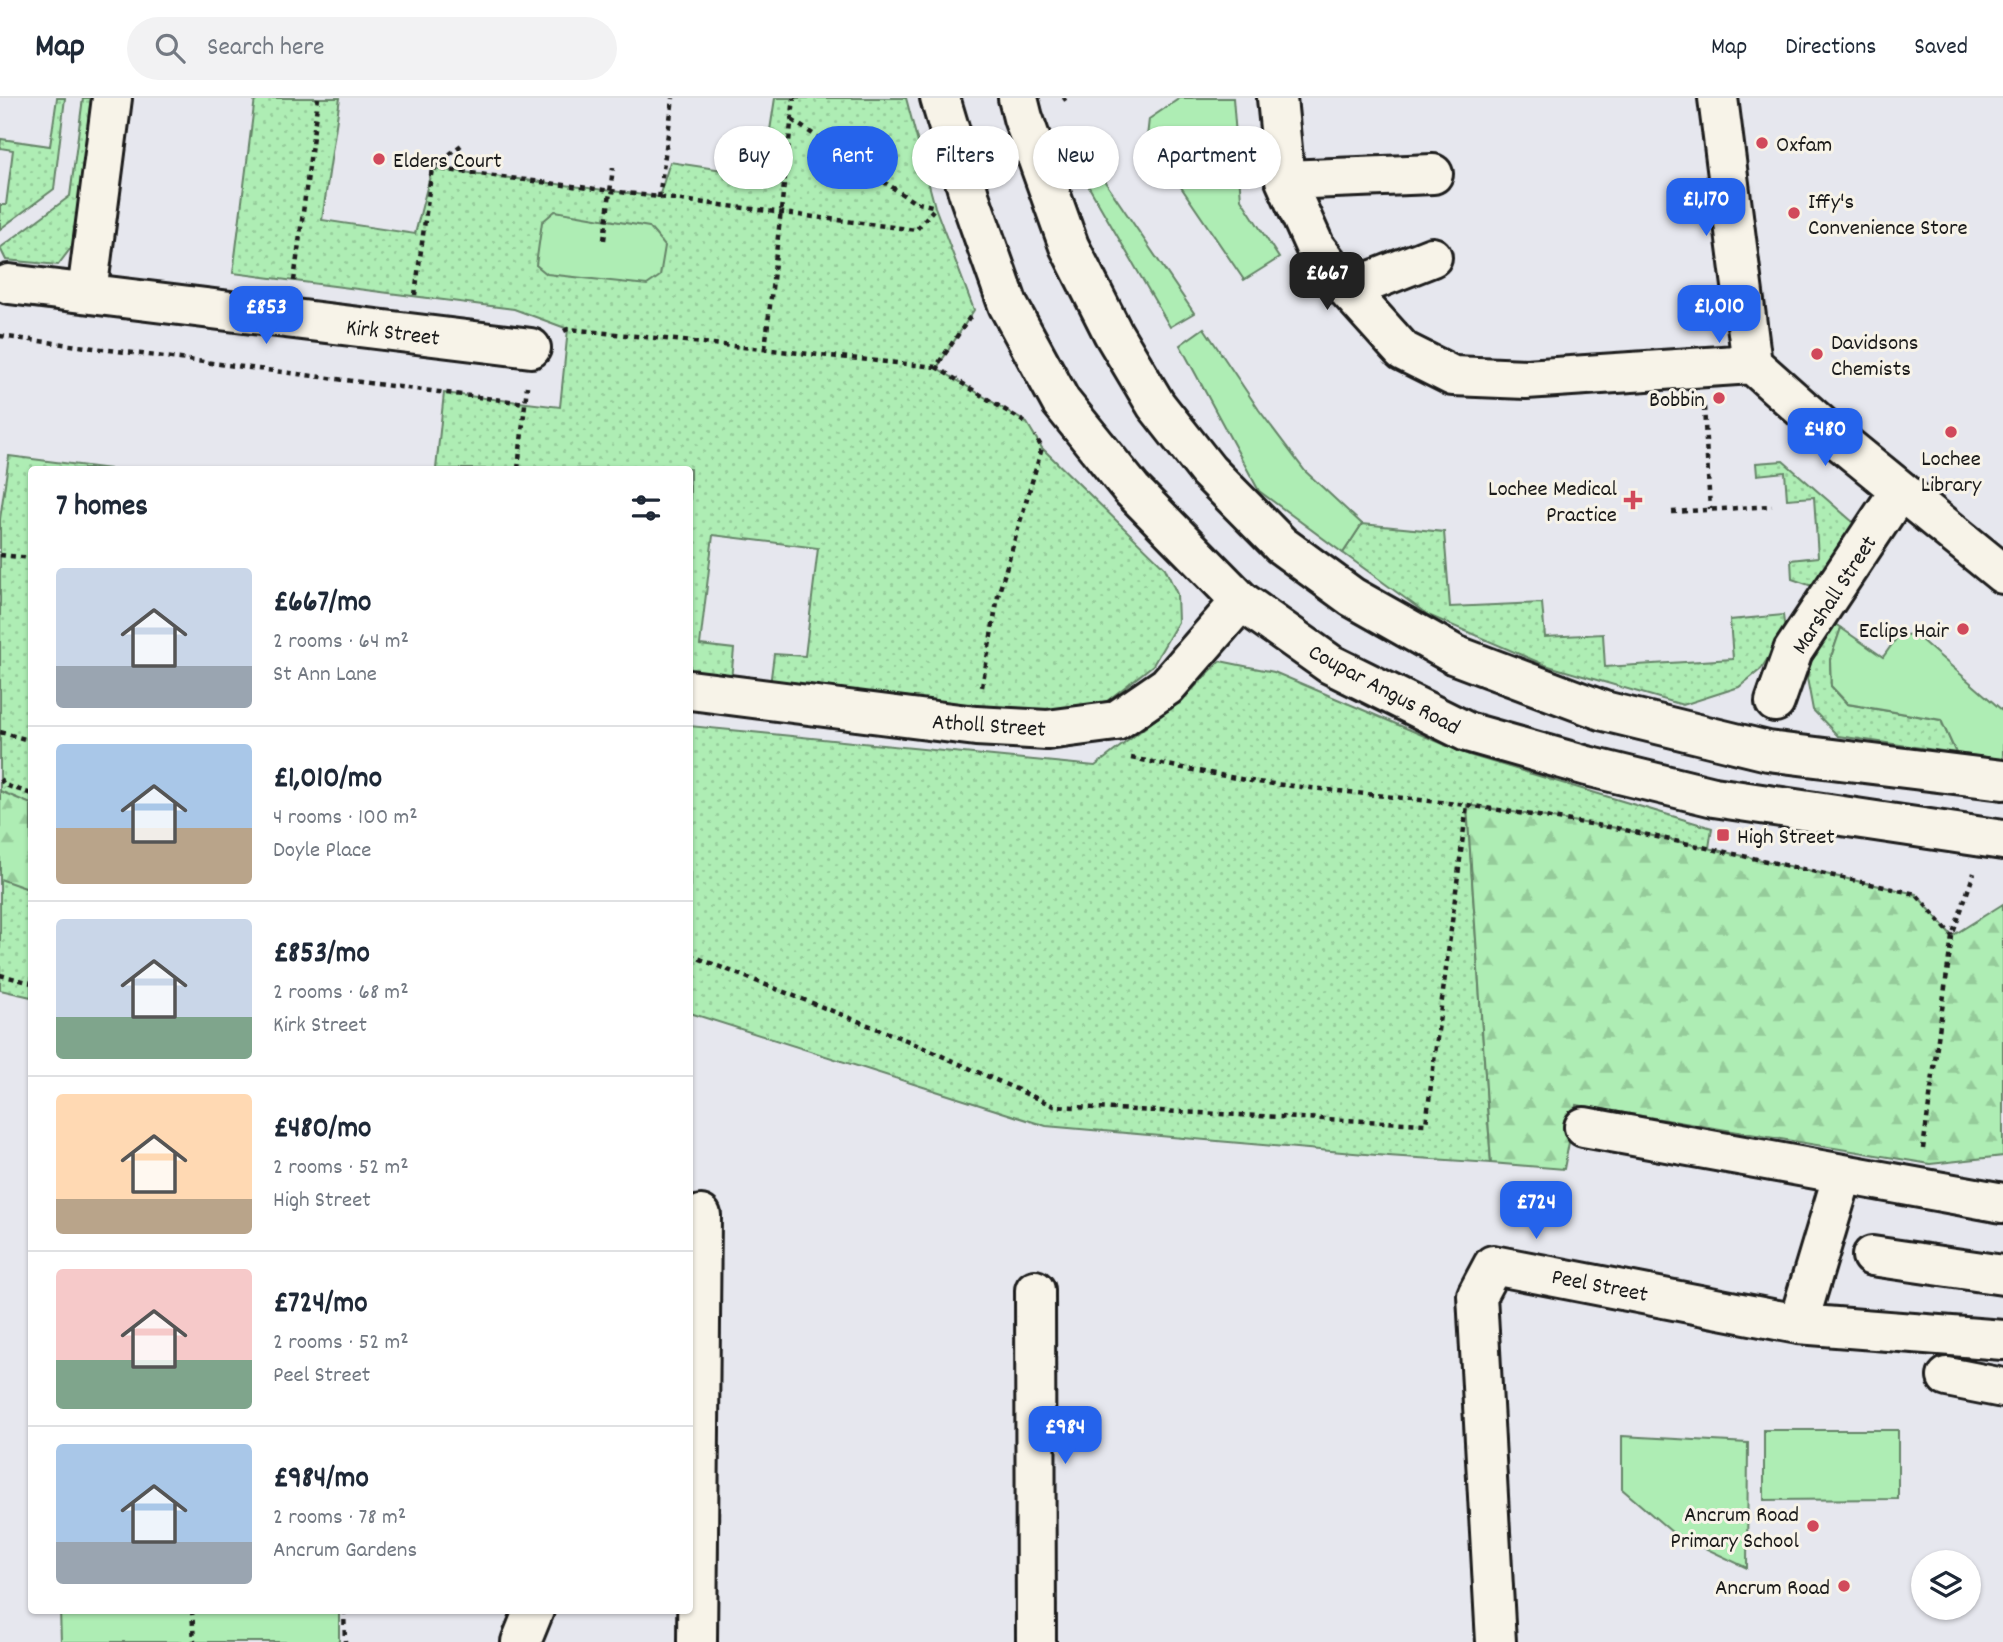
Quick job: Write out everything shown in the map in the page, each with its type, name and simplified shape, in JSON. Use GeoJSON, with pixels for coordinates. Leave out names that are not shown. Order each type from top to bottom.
{"type":"FeatureCollection","features":[{"type":"Feature","properties":{"kind":"street"},"geometry":{"type":"LineString","coordinates":[[87,293],[112,98]]}},
{"type":"Feature","properties":{"kind":"street","name":"Coupar Angus Road"},"geometry":{"type":"LineString","coordinates":[[940,98],[970,198],[1008,305],[1061,402],[1132,490],[1241,601],[1330,664],[1467,732],[1587,766],[1714,797],[1990,853]]}},
{"type":"Feature","properties":{"kind":"street"},"geometry":{"type":"LineString","coordinates":[[1018,98],[1069,246],[1113,333],[1156,405],[1208,471],[1282,545],[1352,597],[1455,655],[1604,711],[1768,751],[2003,780]]}},
{"type":"Feature","properties":{"kind":"street"},"geometry":{"type":"LineString","coordinates":[[1277,98],[1285,180],[1315,247],[1348,290],[1403,351],[1453,376],[1526,379],[1752,364]]}},
{"type":"Feature","properties":{"kind":"street"},"geometry":{"type":"LineString","coordinates":[[1718,98],[1752,364],[1824,428],[2003,574]]}},
{"type":"Feature","properties":{"kind":"street"},"geometry":{"type":"LineString","coordinates":[[1285,180],[1433,174]]}},
{"type":"Feature","properties":{"kind":"street"},"geometry":{"type":"LineString","coordinates":[[1348,290],[1432,257]]}},
{"type":"Feature","properties":{"kind":"street","name":"Kirk Street"},"geometry":{"type":"LineString","coordinates":[[9,284],[531,348]]}},
{"type":"Feature","properties":{"kind":"street","name":"Marshall Street"},"geometry":{"type":"LineString","coordinates":[[1775,702],[1793,651],[1900,490]]}},
{"type":"Feature","properties":{"kind":"street","name":"Atholl Street"},"geometry":{"type":"LineString","coordinates":[[693,690],[975,726],[1047,730],[1116,722],[1167,686],[1241,601]]}},
{"type":"Feature","properties":{"kind":"street"},"geometry":{"type":"LineString","coordinates":[[1584,1127],[2003,1203]]}},
{"type":"Feature","properties":{"kind":"street"},"geometry":{"type":"LineString","coordinates":[[1798,1324],[1843,1174]]}},
{"type":"Feature","properties":{"kind":"street"},"geometry":{"type":"LineString","coordinates":[[697,1642],[701,1214]]}},
{"type":"Feature","properties":{"kind":"street"},"geometry":{"type":"LineString","coordinates":[[1871,1256],[2003,1275]]}},
{"type":"Feature","properties":{"kind":"street","name":"Peel Street"},"geometry":{"type":"LineString","coordinates":[[1496,1642],[1477,1295],[1493,1265],[1798,1324],[2003,1340]]}},
{"type":"Feature","properties":{"kind":"street"},"geometry":{"type":"LineString","coordinates":[[1035,1290],[1036,1642]]}},
{"type":"Feature","properties":{"kind":"street"},"geometry":{"type":"LineString","coordinates":[[1947,1377],[2003,1388]]}},
{"type":"Feature","properties":{"kind":"street"},"geometry":{"type":"LineString","coordinates":[[521,1642],[532,1614]]}},
{"type":"Feature","properties":{"kind":"path"},"geometry":{"type":"LineString","coordinates":[[289,318],[318,98]]}},
{"type":"Feature","properties":{"kind":"path"},"geometry":{"type":"LineString","coordinates":[[659,198],[673,98]]}},
{"type":"Feature","properties":{"kind":"path"},"geometry":{"type":"LineString","coordinates":[[765,349],[794,98]]}},
{"type":"Feature","properties":{"kind":"path"},"geometry":{"type":"LineString","coordinates":[[792,120],[914,202],[936,207]]}},
{"type":"Feature","properties":{"kind":"path"},"geometry":{"type":"LineString","coordinates":[[409,334],[432,168],[464,143]]}},
{"type":"Feature","properties":{"kind":"path"},"geometry":{"type":"LineString","coordinates":[[432,168],[916,230],[936,207]]}},
{"type":"Feature","properties":{"kind":"path"},"geometry":{"type":"LineString","coordinates":[[604,240],[612,169]]}},
{"type":"Feature","properties":{"kind":"path"},"geometry":{"type":"LineString","coordinates":[[932,195],[940,220]]}},
{"type":"Feature","properties":{"kind":"path"},"geometry":{"type":"LineString","coordinates":[[936,368],[974,310]]}},
{"type":"Feature","properties":{"kind":"path"},"geometry":{"type":"LineString","coordinates":[[518,466],[531,348],[568,329],[936,368],[1027,423],[1042,448],[998,596],[975,726]]}},
{"type":"Feature","properties":{"kind":"path"},"geometry":{"type":"LineString","coordinates":[[0,336],[525,403]]}},
{"type":"Feature","properties":{"kind":"path"},"geometry":{"type":"LineString","coordinates":[[1702,368],[1710,509]]}},
{"type":"Feature","properties":{"kind":"path"},"geometry":{"type":"LineString","coordinates":[[1672,512],[1772,506]]}},
{"type":"Feature","properties":{"kind":"path"},"geometry":{"type":"LineString","coordinates":[[0,555],[28,558]]}},
{"type":"Feature","properties":{"kind":"path"},"geometry":{"type":"LineString","coordinates":[[0,732],[28,740]]}},
{"type":"Feature","properties":{"kind":"path"},"geometry":{"type":"LineString","coordinates":[[1128,758],[1256,782],[1467,805],[1616,828],[1916,894],[1952,936]]}},
{"type":"Feature","properties":{"kind":"path"},"geometry":{"type":"LineString","coordinates":[[0,779],[5,785],[28,793]]}},
{"type":"Feature","properties":{"kind":"path"},"geometry":{"type":"LineString","coordinates":[[693,957],[906,1040],[1054,1106],[1426,1124],[1467,805]]}},
{"type":"Feature","properties":{"kind":"path"},"geometry":{"type":"LineString","coordinates":[[1917,1188],[1952,936],[1990,853]]}},
{"type":"Feature","properties":{"kind":"path"},"geometry":{"type":"LineString","coordinates":[[0,975],[28,982]]}},
{"type":"Feature","properties":{"kind":"path"},"geometry":{"type":"LineString","coordinates":[[192,1614],[194,1642]]}},
{"type":"Feature","properties":{"kind":"path"},"geometry":{"type":"LineString","coordinates":[[344,1614],[345,1642]]}},
{"type":"Feature","properties":{"kind":"green space"},"geometry":{"type":"Polygon","coordinates":[[[57,98],[65,98],[54,189],[0,229],[0,205],[6,205],[13,150],[0,148],[1,139],[50,146],[57,98]]]}},
{"type":"Feature","properties":{"kind":"green space"},"geometry":{"type":"Polygon","coordinates":[[[83,98],[91,98],[73,245],[58,265],[6,260],[0,248],[70,196],[83,98]]]}},
{"type":"Feature","properties":{"kind":"green space"},"geometry":{"type":"Polygon","coordinates":[[[255,98],[340,98],[322,220],[415,234],[432,168],[659,197],[670,162],[714,169],[714,189],[793,189],[793,126],[771,126],[775,98],[906,98],[913,126],[912,189],[930,189],[974,310],[937,368],[1027,423],[1042,448],[1165,568],[1177,594],[1178,622],[1153,665],[1107,701],[1051,715],[770,685],[774,654],[805,656],[818,548],[713,535],[700,645],[734,649],[731,680],[693,675],[693,466],[436,466],[444,393],[560,407],[568,329],[514,309],[233,273],[255,98]]]}},
{"type":"Feature","properties":{"kind":"green space"},"geometry":{"type":"Polygon","coordinates":[[[1180,98],[1233,98],[1235,126],[1148,126],[1149,119],[1180,98]]]}},
{"type":"Feature","properties":{"kind":"green space"},"geometry":{"type":"Polygon","coordinates":[[[1090,189],[1110,189],[1194,313],[1170,327],[1090,189]]]}},
{"type":"Feature","properties":{"kind":"green space"},"geometry":{"type":"Polygon","coordinates":[[[1182,189],[1240,189],[1241,199],[1279,258],[1244,280],[1182,189]]]}},
{"type":"Feature","properties":{"kind":"green space"},"geometry":{"type":"Polygon","coordinates":[[[555,211],[649,227],[665,246],[660,276],[647,285],[547,274],[536,265],[542,222],[555,211]]]}},
{"type":"Feature","properties":{"kind":"green space"},"geometry":{"type":"Polygon","coordinates":[[[1204,328],[1259,410],[1305,471],[1362,524],[1343,553],[1259,491],[1180,345],[1204,328]]]}},
{"type":"Feature","properties":{"kind":"green space"},"geometry":{"type":"Polygon","coordinates":[[[9,456],[87,466],[28,466],[28,996],[0,990],[0,519],[9,456]]]}},
{"type":"Feature","properties":{"kind":"green space"},"geometry":{"type":"Polygon","coordinates":[[[1783,461],[1854,523],[1812,586],[1792,579],[1791,560],[1818,557],[1814,497],[1787,499],[1785,472],[1757,475],[1756,463],[1783,461]]]}},
{"type":"Feature","properties":{"kind":"green space"},"geometry":{"type":"Polygon","coordinates":[[[1362,524],[1444,532],[1450,607],[1542,603],[1545,637],[1603,634],[1605,667],[1733,659],[1730,620],[1783,615],[1785,631],[1761,669],[1739,687],[1683,705],[1545,665],[1428,615],[1343,553],[1362,524]]]}},
{"type":"Feature","properties":{"kind":"green space"},"geometry":{"type":"Polygon","coordinates":[[[1835,624],[1841,628],[1830,660],[1831,686],[1847,704],[1941,720],[1956,753],[1838,736],[1813,710],[1807,678],[1813,655],[1835,624]]]}},
{"type":"Feature","properties":{"kind":"green space"},"geometry":{"type":"Polygon","coordinates":[[[1841,628],[1883,657],[1898,636],[1913,634],[1920,639],[2003,711],[2003,760],[1956,753],[1941,720],[1848,704],[1831,686],[1830,660],[1841,628]]]}},
{"type":"Feature","properties":{"kind":"green space"},"geometry":{"type":"Polygon","coordinates":[[[1220,661],[1274,672],[1469,755],[1712,828],[1709,848],[1616,828],[1467,806],[1491,1163],[1046,1126],[693,1014],[693,726],[1095,766],[1186,696],[1220,661]]]}},
{"type":"Feature","properties":{"kind":"green space"},"geometry":{"type":"Polygon","coordinates":[[[0,791],[28,803],[28,889],[0,879],[0,791]]]}},
{"type":"Feature","properties":{"kind":"green space"},"geometry":{"type":"Polygon","coordinates":[[[1467,805],[1616,828],[1916,894],[1952,936],[2003,904],[2003,1156],[1930,1164],[1576,1105],[1564,1169],[1491,1163],[1467,805]]]}},
{"type":"Feature","properties":{"kind":"green space"},"geometry":{"type":"Polygon","coordinates":[[[1764,1430],[1898,1430],[1898,1499],[1764,1500],[1764,1430]]]}},
{"type":"Feature","properties":{"kind":"green space"},"geometry":{"type":"Polygon","coordinates":[[[1622,1436],[1748,1443],[1747,1568],[1673,1533],[1622,1489],[1622,1436]]]}},
{"type":"Feature","properties":{"kind":"green space"},"geometry":{"type":"Polygon","coordinates":[[[60,1614],[339,1614],[339,1642],[61,1642],[60,1614]]]}},
{"type":"Feature","properties":{"kind":"place","name":"Oxfam"},"geometry":{"type":"Point","coordinates":[1762,143]}},
{"type":"Feature","properties":{"kind":"place","name":"Elders Court"},"geometry":{"type":"Point","coordinates":[379,159]}},
{"type":"Feature","properties":{"kind":"place","name":"Iffy's Convenience Store"},"geometry":{"type":"Point","coordinates":[1794,213]}},
{"type":"Feature","properties":{"kind":"place","name":"Davidsons Chemists"},"geometry":{"type":"Point","coordinates":[1817,354]}},
{"type":"Feature","properties":{"kind":"place","name":"Bobbin"},"geometry":{"type":"Point","coordinates":[1719,398]}},
{"type":"Feature","properties":{"kind":"place","name":"Lochee Library"},"geometry":{"type":"Point","coordinates":[1951,432]}},
{"type":"Feature","properties":{"kind":"place","name":"Lochee Medical Practice"},"geometry":{"type":"Point","coordinates":[1633,500]}},
{"type":"Feature","properties":{"kind":"place","name":"Eclips Hair"},"geometry":{"type":"Point","coordinates":[1963,629]}},
{"type":"Feature","properties":{"kind":"place","name":"High Street"},"geometry":{"type":"Point","coordinates":[1723,835]}},
{"type":"Feature","properties":{"kind":"place","name":"Ancrum Road Primary School"},"geometry":{"type":"Point","coordinates":[1813,1526]}},
{"type":"Feature","properties":{"kind":"place","name":"Ancrum Road"},"geometry":{"type":"Point","coordinates":[1844,1586]}}]}
